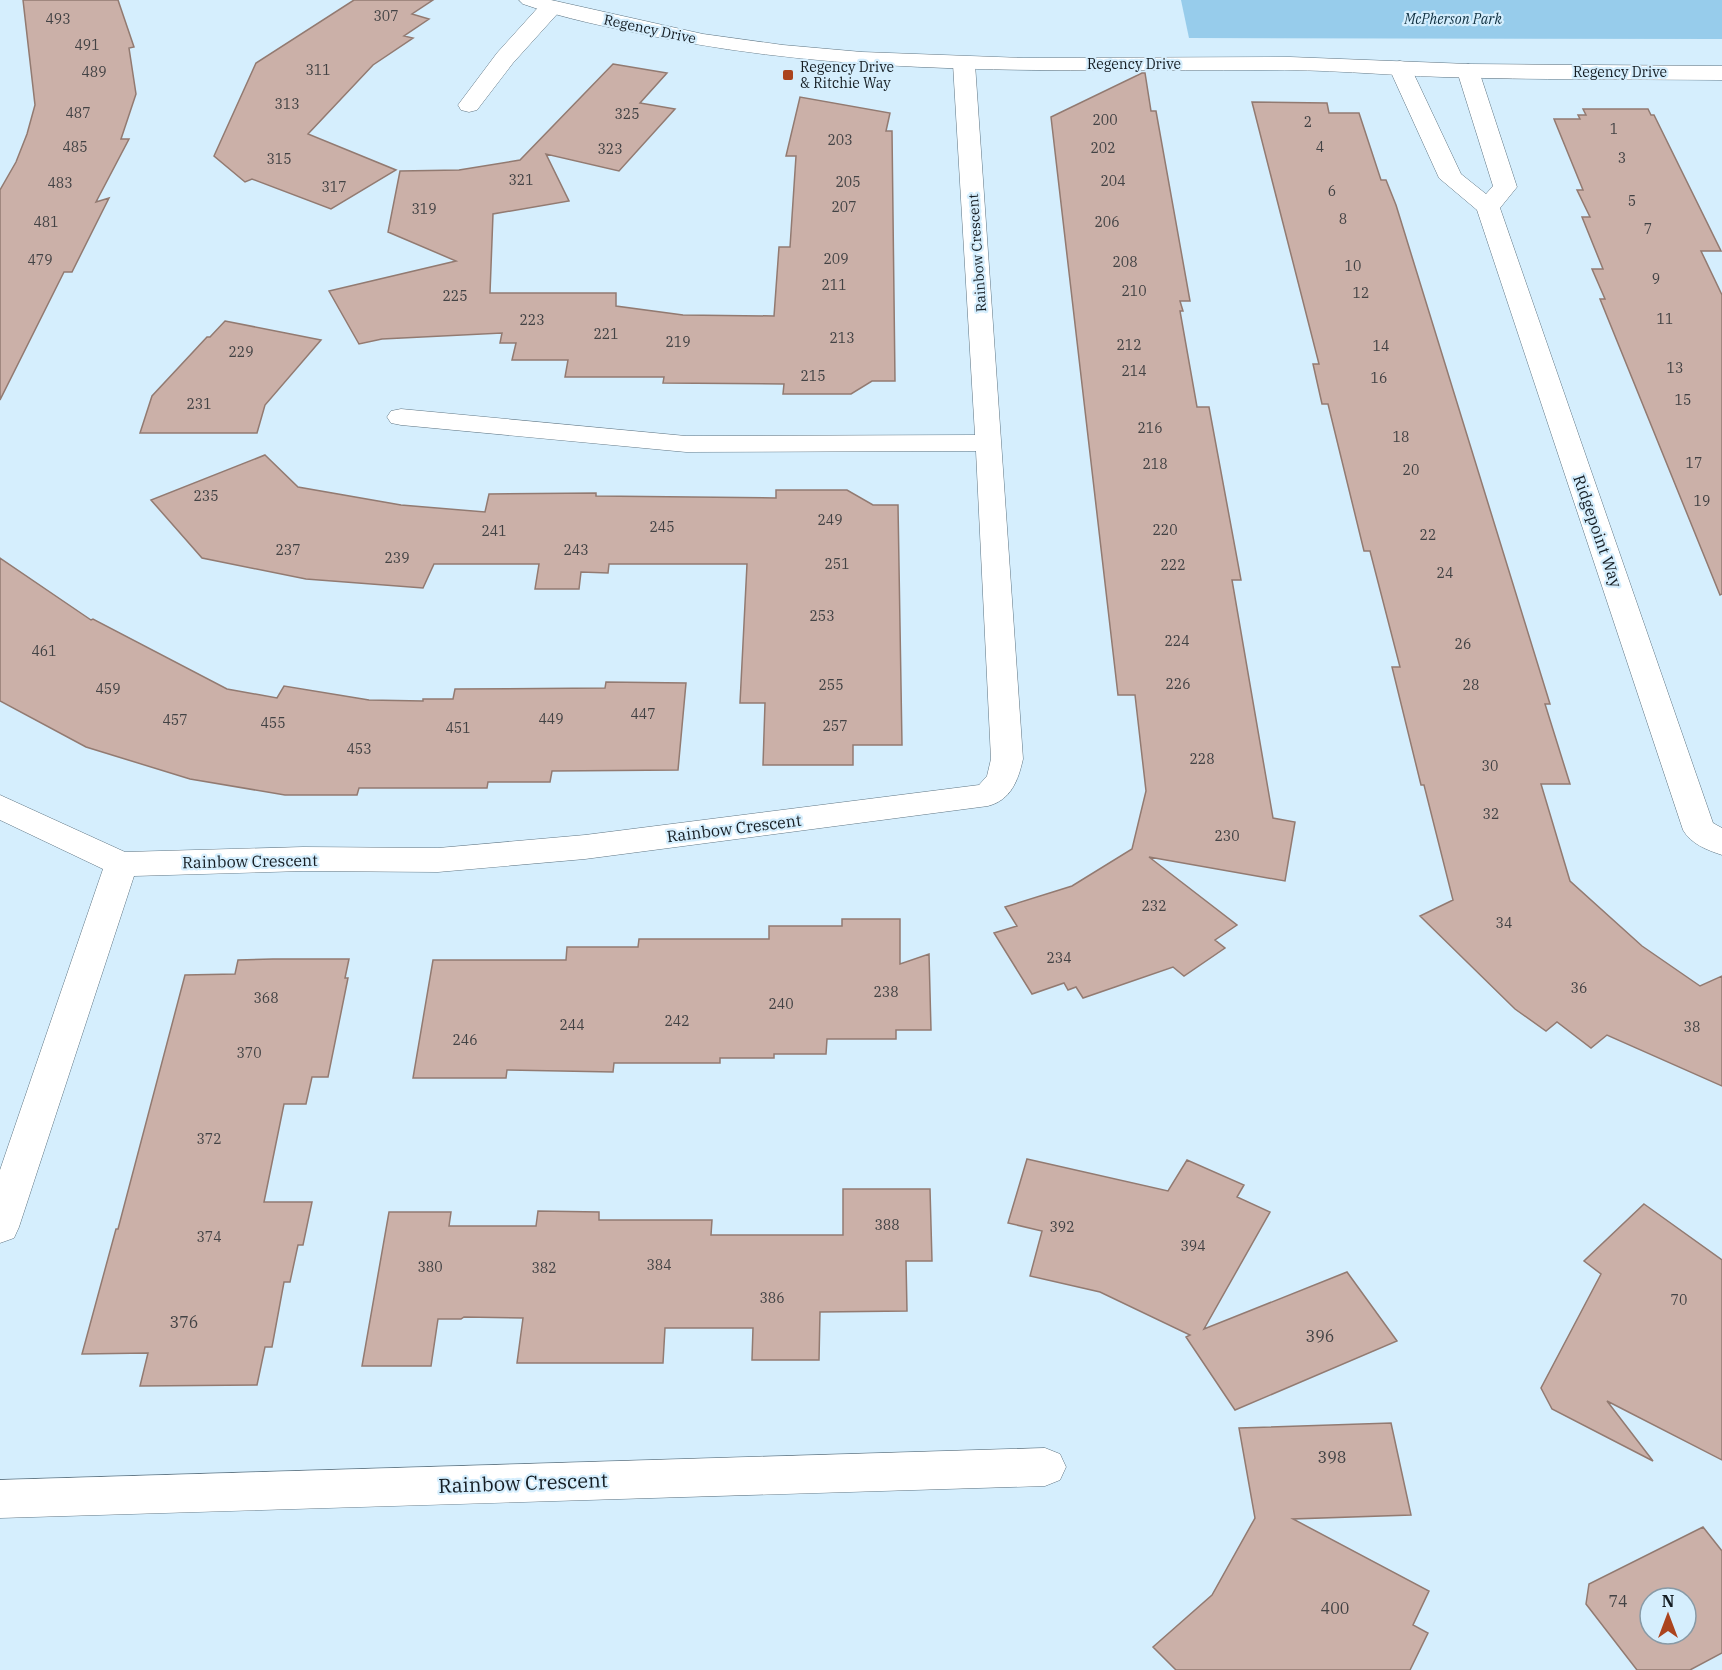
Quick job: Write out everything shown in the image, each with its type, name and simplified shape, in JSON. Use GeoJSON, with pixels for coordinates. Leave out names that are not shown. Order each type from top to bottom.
{"type":"FeatureCollection","features":[{"type":"Feature","properties":{"kind":"street","name":"Regency Drive"},"geometry":{"type":"LineString","coordinates":[[469,105],[505,58],[541,4],[670,35],[799,55],[964,64],[1281,63],[1468,71],[1722,73]]}},
{"type":"Feature","properties":{"kind":"street","name":"Rainbow Crescent"},"geometry":{"type":"LineString","coordinates":[[0,806],[121,864],[303,859],[438,860],[585,847],[988,795],[1002,780],[1007,759],[964,64]]}},
{"type":"Feature","properties":{"kind":"street"},"geometry":{"type":"LineString","coordinates":[[1400,68],[1451,178],[1488,207],[1505,187],[1468,71]]}},
{"type":"Feature","properties":{"kind":"street","name":"Ridgepoint Way"},"geometry":{"type":"LineString","coordinates":[[1488,207],[1699,830],[1722,843]]}},
{"type":"Feature","properties":{"kind":"street"},"geometry":{"type":"LineString","coordinates":[[401,417],[686,444],[989,443]]}},
{"type":"Feature","properties":{"kind":"street"},"geometry":{"type":"LineString","coordinates":[[0,1227],[121,864]]}},
{"type":"Feature","properties":{"kind":"street","name":"Rainbow Crescent"},"geometry":{"type":"LineString","coordinates":[[0,1499],[1045,1467]]}},
{"type":"Feature","properties":{"kind":"green space","name":"McPherson Park"},"geometry":{"type":"Polygon","coordinates":[[[1181,0],[1722,0],[1722,39],[1189,38],[1181,0]]]}},
{"type":"Feature","properties":{"kind":"building"},"geometry":{"type":"Polygon","coordinates":[[[23,0],[118,0],[134,47],[129,48],[136,94],[121,139],[129,139],[96,202],[109,198],[72,272],[64,272],[0,400],[0,190],[16,162],[35,105],[23,0]]]}},
{"type":"Feature","properties":{"kind":"building"},"geometry":{"type":"Polygon","coordinates":[[[354,0],[433,0],[412,14],[429,19],[404,36],[413,38],[373,65],[308,134],[396,170],[331,209],[252,179],[245,182],[214,156],[256,63],[354,0]]]}},
{"type":"Feature","properties":{"kind":"building"},"geometry":{"type":"Polygon","coordinates":[[[613,64],[667,73],[640,103],[675,109],[619,171],[546,154],[569,201],[493,214],[490,293],[616,293],[616,306],[683,315],[774,316],[779,247],[790,247],[796,156],[786,156],[800,97],[890,113],[886,131],[892,131],[895,381],[872,381],[851,394],[783,394],[784,384],[663,383],[664,377],[565,377],[568,360],[512,360],[516,343],[500,343],[502,333],[382,339],[359,344],[329,291],[456,261],[388,232],[400,171],[459,170],[520,160],[613,64]]]}},
{"type":"Feature","properties":{"kind":"building"},"geometry":{"type":"Polygon","coordinates":[[[1145,73],[1151,111],[1156,111],[1190,301],[1180,301],[1183,311],[1180,311],[1197,407],[1209,407],[1241,580],[1232,580],[1273,818],[1295,822],[1285,881],[1149,857],[1237,925],[1215,940],[1225,948],[1184,976],[1173,967],[1083,998],[1076,987],[1068,990],[1064,983],[1032,994],[994,933],[1017,926],[1005,907],[1072,886],[1132,849],[1146,791],[1135,695],[1118,695],[1051,117],[1145,73]]]}},
{"type":"Feature","properties":{"kind":"building"},"geometry":{"type":"Polygon","coordinates":[[[1252,102],[1327,103],[1329,113],[1359,113],[1381,180],[1386,180],[1396,205],[1550,704],[1545,704],[1570,784],[1541,784],[1570,881],[1642,946],[1700,986],[1722,976],[1722,1086],[1607,1035],[1591,1048],[1557,1022],[1546,1031],[1515,1009],[1420,916],[1453,900],[1424,785],[1421,785],[1392,667],[1400,667],[1370,551],[1364,551],[1328,404],[1322,404],[1313,364],[1319,364],[1252,102]]]}},
{"type":"Feature","properties":{"kind":"building"},"geometry":{"type":"Polygon","coordinates":[[[1583,109],[1648,109],[1651,115],[1654,115],[1721,251],[1701,251],[1722,295],[1722,594],[1720,595],[1600,299],[1605,299],[1592,269],[1603,269],[1582,217],[1590,217],[1577,190],[1583,190],[1554,119],[1580,119],[1578,115],[1586,115],[1583,109]]]}},
{"type":"Feature","properties":{"kind":"building"},"geometry":{"type":"Polygon","coordinates":[[[225,321],[321,340],[265,405],[257,433],[140,433],[152,396],[225,321]]]}},
{"type":"Feature","properties":{"kind":"building"},"geometry":{"type":"Polygon","coordinates":[[[265,455],[298,487],[401,505],[485,512],[489,494],[596,493],[596,496],[776,498],[776,490],[847,490],[873,505],[898,505],[902,745],[853,745],[853,765],[763,765],[765,703],[740,703],[747,564],[609,564],[608,573],[581,572],[579,589],[535,589],[539,564],[434,564],[423,588],[306,579],[202,558],[151,500],[265,455]]]}},
{"type":"Feature","properties":{"kind":"building"},"geometry":{"type":"Polygon","coordinates":[[[0,558],[91,620],[227,689],[277,698],[284,686],[369,700],[423,701],[423,699],[453,699],[455,689],[605,688],[606,682],[686,683],[678,770],[552,771],[550,782],[488,782],[487,788],[359,788],[357,795],[285,795],[190,779],[86,747],[0,701],[0,558]]]}},
{"type":"Feature","properties":{"kind":"building"},"geometry":{"type":"Polygon","coordinates":[[[842,919],[900,919],[900,964],[929,954],[931,1030],[896,1030],[896,1039],[827,1039],[826,1054],[774,1054],[774,1058],[720,1058],[720,1063],[614,1063],[613,1072],[507,1070],[506,1078],[413,1078],[433,960],[566,960],[567,947],[638,947],[639,939],[769,939],[769,926],[842,926],[842,919]]]}},
{"type":"Feature","properties":{"kind":"building"},"geometry":{"type":"Polygon","coordinates":[[[349,959],[345,978],[348,978],[328,1077],[312,1077],[306,1104],[284,1104],[264,1202],[312,1202],[303,1245],[298,1245],[290,1282],[284,1282],[272,1347],[265,1347],[257,1385],[140,1386],[148,1353],[82,1354],[116,1229],[118,1229],[185,975],[235,974],[238,960],[349,959]]]}},
{"type":"Feature","properties":{"kind":"building"},"geometry":{"type":"Polygon","coordinates":[[[1027,1159],[1168,1191],[1187,1160],[1244,1185],[1237,1197],[1270,1212],[1204,1329],[1347,1272],[1397,1341],[1235,1410],[1186,1337],[1190,1335],[1100,1292],[1030,1276],[1042,1231],[1008,1223],[1027,1159]]]}},
{"type":"Feature","properties":{"kind":"building"},"geometry":{"type":"Polygon","coordinates":[[[843,1189],[930,1189],[932,1261],[906,1261],[907,1311],[820,1312],[819,1360],[752,1360],[753,1328],[665,1328],[663,1363],[517,1363],[523,1318],[464,1317],[438,1319],[431,1366],[362,1366],[389,1212],[451,1212],[449,1226],[536,1226],[538,1211],[599,1212],[599,1220],[712,1220],[711,1235],[843,1235],[843,1189]]]}},
{"type":"Feature","properties":{"kind":"building"},"geometry":{"type":"Polygon","coordinates":[[[1644,1204],[1722,1260],[1722,1460],[1607,1401],[1653,1461],[1552,1409],[1541,1388],[1601,1274],[1584,1261],[1644,1204]]]}},
{"type":"Feature","properties":{"kind":"building"},"geometry":{"type":"Polygon","coordinates":[[[1391,1423],[1411,1515],[1293,1519],[1429,1591],[1413,1625],[1428,1633],[1410,1670],[1176,1670],[1153,1647],[1212,1595],[1255,1518],[1239,1428],[1391,1423]]]}},
{"type":"Feature","properties":{"kind":"building"},"geometry":{"type":"Polygon","coordinates":[[[1703,1527],[1722,1551],[1722,1653],[1690,1670],[1637,1670],[1586,1604],[1589,1584],[1703,1527]]]}},
{"type":"Feature","properties":{"kind":"place","name":"Regency Drive & Ritchie Way"},"geometry":{"type":"Point","coordinates":[788,75]}}]}
